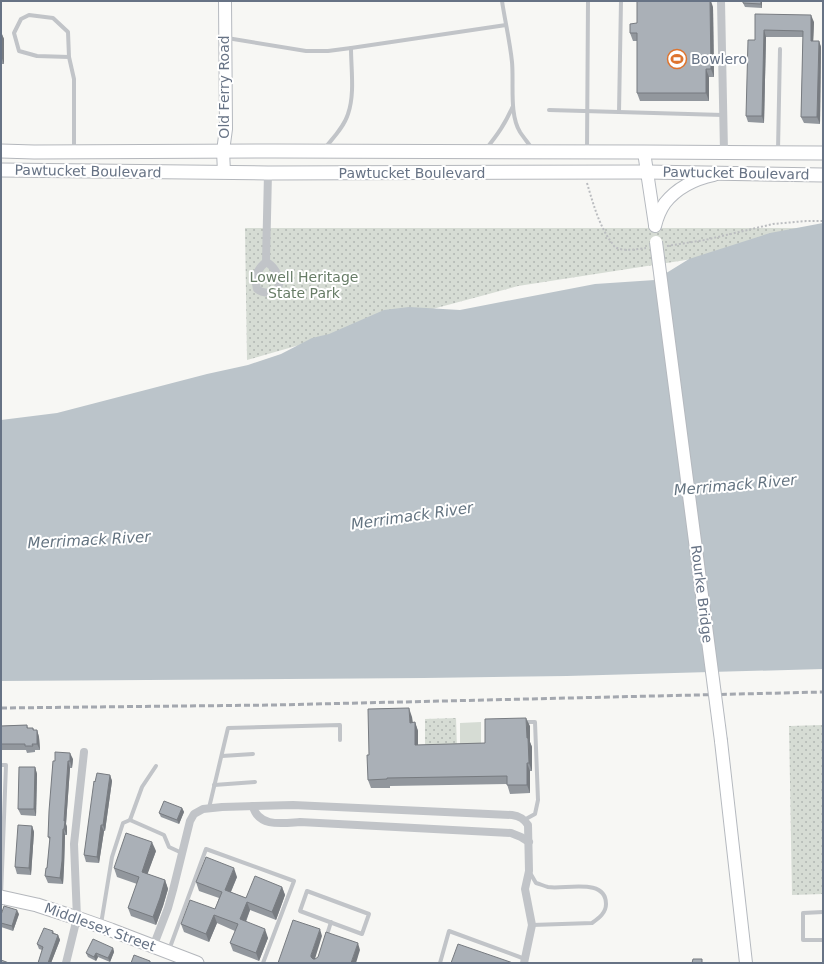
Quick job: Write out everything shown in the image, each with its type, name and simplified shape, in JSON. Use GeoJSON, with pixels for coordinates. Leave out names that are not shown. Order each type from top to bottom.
{"type":"FeatureCollection","features":[{"type":"Feature","properties":{"kind":"main road","name":"Old Ferry Road"},"geometry":{"type":"LineString","coordinates":[[224,172],[226,129],[224,37],[225,1]]}},
{"type":"Feature","properties":{"kind":"main road","name":"Pawtucket Boulevard"},"geometry":{"type":"LineString","coordinates":[[1,151],[778,152],[823,154]]}},
{"type":"Feature","properties":{"kind":"main road","name":"Rourke Bridge"},"geometry":{"type":"LineString","coordinates":[[644,152],[655,226],[654,246],[721,741],[746,963]]}},
{"type":"Feature","properties":{"kind":"main road","name":"Pawtucket Boulevard"},"geometry":{"type":"LineString","coordinates":[[1,170],[268,173],[647,172],[823,174]]}},
{"type":"Feature","properties":{"kind":"main road","name":"Rourke Bridge"},"geometry":{"type":"LineString","coordinates":[[655,226],[659,213],[665,203],[692,181],[711,176],[737,173]]}},
{"type":"Feature","properties":{"kind":"main road","name":"Middlesex Street"},"geometry":{"type":"LineString","coordinates":[[1,897],[37,905],[77,918],[153,946],[170,956],[197,963]]}},
{"type":"Feature","properties":{"kind":"street"},"geometry":{"type":"LineString","coordinates":[[721,1],[724,152]]}},
{"type":"Feature","properties":{"kind":"street"},"geometry":{"type":"LineString","coordinates":[[266,262],[268,173]]}},
{"type":"Feature","properties":{"kind":"street"},"geometry":{"type":"LineString","coordinates":[[66,963],[77,918],[74,844],[84,752]]}},
{"type":"Feature","properties":{"kind":"street"},"geometry":{"type":"LineString","coordinates":[[153,946],[168,908],[190,821],[194,814],[203,809],[222,807],[293,804],[497,814],[518,816],[524,820],[528,825],[529,871],[525,889],[532,925],[525,961]]}},
{"type":"Feature","properties":{"kind":"street"},"geometry":{"type":"LineString","coordinates":[[253,806],[255,813],[259,818],[274,823],[300,822],[511,833],[528,842]]}},
{"type":"Feature","properties":{"kind":"lane"},"geometry":{"type":"LineString","coordinates":[[502,1],[512,62],[513,105],[519,132],[534,152]]}},
{"type":"Feature","properties":{"kind":"lane"},"geometry":{"type":"LineString","coordinates":[[587,152],[588,1]]}},
{"type":"Feature","properties":{"kind":"lane"},"geometry":{"type":"LineString","coordinates":[[619,112],[621,1]]}},
{"type":"Feature","properties":{"kind":"lane"},"geometry":{"type":"LineString","coordinates":[[69,57],[36,56],[19,51],[14,33],[21,19],[29,15],[53,18],[68,32],[69,57],[74,79],[74,152]]}},
{"type":"Feature","properties":{"kind":"lane"},"geometry":{"type":"LineString","coordinates":[[224,37],[306,51],[328,51],[506,25]]}},
{"type":"Feature","properties":{"kind":"lane"},"geometry":{"type":"LineString","coordinates":[[322,151],[338,132],[348,115],[352,99],[351,48]]}},
{"type":"Feature","properties":{"kind":"lane"},"geometry":{"type":"LineString","coordinates":[[778,152],[780,49]]}},
{"type":"Feature","properties":{"kind":"lane"},"geometry":{"type":"LineString","coordinates":[[484,152],[500,132],[513,105]]}},
{"type":"Feature","properties":{"kind":"lane"},"geometry":{"type":"LineString","coordinates":[[549,110],[723,115]]}},
{"type":"Feature","properties":{"kind":"lane"},"geometry":{"type":"LineString","coordinates":[[519,722],[535,722],[538,800],[535,814],[524,820]]}},
{"type":"Feature","properties":{"kind":"lane"},"geometry":{"type":"LineString","coordinates":[[208,809],[228,728],[340,725],[340,740]]}},
{"type":"Feature","properties":{"kind":"lane"},"geometry":{"type":"LineString","coordinates":[[222,756],[253,754]]}},
{"type":"Feature","properties":{"kind":"lane"},"geometry":{"type":"LineString","coordinates":[[1,765],[6,766],[1,897]]}},
{"type":"Feature","properties":{"kind":"lane"},"geometry":{"type":"LineString","coordinates":[[100,926],[112,857],[123,823],[130,820],[142,787],[156,766]]}},
{"type":"Feature","properties":{"kind":"lane"},"geometry":{"type":"LineString","coordinates":[[214,785],[255,782]]}},
{"type":"Feature","properties":{"kind":"lane"},"geometry":{"type":"LineString","coordinates":[[130,820],[164,835],[169,847],[182,853]]}},
{"type":"Feature","properties":{"kind":"lane"},"geometry":{"type":"LineString","coordinates":[[170,956],[206,849],[294,881],[263,963]]}},
{"type":"Feature","properties":{"kind":"lane"},"geometry":{"type":"LineString","coordinates":[[529,871],[536,883],[548,887],[594,887],[605,897],[606,905],[604,913],[592,923],[532,925]]}},
{"type":"Feature","properties":{"kind":"lane"},"geometry":{"type":"LineString","coordinates":[[307,891],[369,914],[362,934],[331,922],[300,911],[307,891]]}},
{"type":"Feature","properties":{"kind":"lane"},"geometry":{"type":"LineString","coordinates":[[823,912],[803,913],[803,940],[823,940]]}},
{"type":"Feature","properties":{"kind":"lane"},"geometry":{"type":"LineString","coordinates":[[324,943],[331,922]]}},
{"type":"Feature","properties":{"kind":"lane"},"geometry":{"type":"LineString","coordinates":[[440,963],[449,931],[525,961]]}},
{"type":"Feature","properties":{"kind":"path"},"geometry":{"type":"LineString","coordinates":[[584,172],[593,205],[600,223],[608,238],[615,246],[620,248],[631,250],[705,240],[773,224],[823,221]]}},
{"type":"Feature","properties":{"kind":"green space","name":"Lowell Heritage State Park"},"geometry":{"type":"Polygon","coordinates":[[[245,228],[823,228],[823,247],[731,253],[518,286],[247,360],[245,228]]]}},
{"type":"Feature","properties":{"kind":"green space"},"geometry":{"type":"Polygon","coordinates":[[[456,718],[457,750],[425,751],[425,719],[456,718]]]}},
{"type":"Feature","properties":{"kind":"green space"},"geometry":{"type":"Polygon","coordinates":[[[481,722],[481,745],[460,745],[460,723],[481,722]]]}},
{"type":"Feature","properties":{"kind":"green space"},"geometry":{"type":"Polygon","coordinates":[[[823,725],[823,894],[792,895],[789,726],[823,725]]]}},
{"type":"Feature","properties":{"kind":"water","name":"Merrimack River"},"geometry":{"type":"Polygon","coordinates":[[[823,223],[823,669],[567,676],[1,681],[1,420],[57,413],[207,374],[248,365],[281,354],[312,338],[329,334],[384,310],[409,307],[460,310],[595,284],[655,280],[689,259],[770,233],[823,223]]]}},
{"type":"Feature","properties":{"kind":"building","name":"Bowlero"},"geometry":{"type":"Polygon","coordinates":[[[637,1],[710,1],[711,69],[706,69],[706,93],[637,93],[637,33],[630,33],[630,24],[637,23],[637,1]]]}},
{"type":"Feature","properties":{"kind":"building"},"geometry":{"type":"Polygon","coordinates":[[[743,1],[761,1],[761,4],[743,3],[743,1]]]}},
{"type":"Feature","properties":{"kind":"building"},"geometry":{"type":"Polygon","coordinates":[[[755,14],[811,15],[811,41],[819,41],[817,117],[801,117],[803,31],[764,30],[762,116],[746,116],[748,40],[755,40],[755,14]]]}},
{"type":"Feature","properties":{"kind":"building"},"geometry":{"type":"Polygon","coordinates":[[[409,708],[410,723],[415,722],[415,745],[485,743],[485,719],[526,718],[529,763],[527,763],[527,785],[507,785],[507,776],[387,778],[368,780],[368,709],[409,708]]]}},
{"type":"Feature","properties":{"kind":"building"},"geometry":{"type":"Polygon","coordinates":[[[27,725],[27,728],[37,730],[37,744],[32,744],[33,746],[25,746],[25,744],[1,744],[1,726],[27,725]]]}},
{"type":"Feature","properties":{"kind":"building"},"geometry":{"type":"Polygon","coordinates":[[[55,752],[70,753],[70,761],[68,761],[60,878],[45,876],[50,837],[48,837],[49,811],[55,752]]]}},
{"type":"Feature","properties":{"kind":"building"},"geometry":{"type":"Polygon","coordinates":[[[19,767],[35,767],[34,809],[18,809],[19,767]]]}},
{"type":"Feature","properties":{"kind":"building"},"geometry":{"type":"Polygon","coordinates":[[[97,773],[110,775],[97,857],[84,855],[94,781],[95,782],[97,773]]]}},
{"type":"Feature","properties":{"kind":"building"},"geometry":{"type":"Polygon","coordinates":[[[164,801],[182,808],[177,820],[159,813],[164,801]]]}},
{"type":"Feature","properties":{"kind":"building"},"geometry":{"type":"Polygon","coordinates":[[[18,825],[32,826],[29,868],[15,867],[18,825]]]}},
{"type":"Feature","properties":{"kind":"building"},"geometry":{"type":"Polygon","coordinates":[[[126,833],[152,842],[142,872],[165,880],[153,917],[128,908],[139,877],[114,868],[126,833]]]}},
{"type":"Feature","properties":{"kind":"building"},"geometry":{"type":"Polygon","coordinates":[[[206,857],[234,868],[225,890],[246,898],[255,876],[282,887],[272,912],[247,902],[240,919],[265,929],[256,953],[230,943],[238,924],[214,915],[206,934],[181,924],[190,900],[215,909],[222,892],[196,882],[206,857]]]}},
{"type":"Feature","properties":{"kind":"building"},"geometry":{"type":"Polygon","coordinates":[[[4,906],[17,910],[12,926],[1,923],[1,915],[4,906]]]}},
{"type":"Feature","properties":{"kind":"building"},"geometry":{"type":"Polygon","coordinates":[[[293,920],[320,929],[311,955],[313,959],[318,957],[326,932],[358,943],[351,963],[278,963],[293,920]]]}},
{"type":"Feature","properties":{"kind":"building"},"geometry":{"type":"Polygon","coordinates":[[[44,928],[53,931],[52,933],[58,935],[48,963],[38,963],[43,947],[37,944],[44,928]]]}},
{"type":"Feature","properties":{"kind":"building"},"geometry":{"type":"Polygon","coordinates":[[[93,939],[113,948],[108,958],[96,953],[94,957],[86,953],[93,939]]]}},
{"type":"Feature","properties":{"kind":"building"},"geometry":{"type":"Polygon","coordinates":[[[458,944],[513,963],[451,963],[458,944]]]}},
{"type":"Feature","properties":{"kind":"building"},"geometry":{"type":"Polygon","coordinates":[[[134,955],[150,961],[150,963],[131,963],[134,955]]]}},
{"type":"Feature","properties":{"kind":"building"},"geometry":{"type":"Polygon","coordinates":[[[693,959],[702,959],[702,963],[692,963],[693,959]]]}},
{"type":"Feature","properties":{"kind":"building"},"geometry":{"type":"Polygon","coordinates":[[[1,960],[9,963],[1,963],[1,960]]]}},
{"type":"Feature","properties":{"kind":"railway"},"geometry":{"type":"LineString","coordinates":[[1,708],[274,705],[823,692]]}},
{"type":"Feature","properties":{"kind":"place","name":"Bowlero"},"geometry":{"type":"Point","coordinates":[677,59]}}]}
